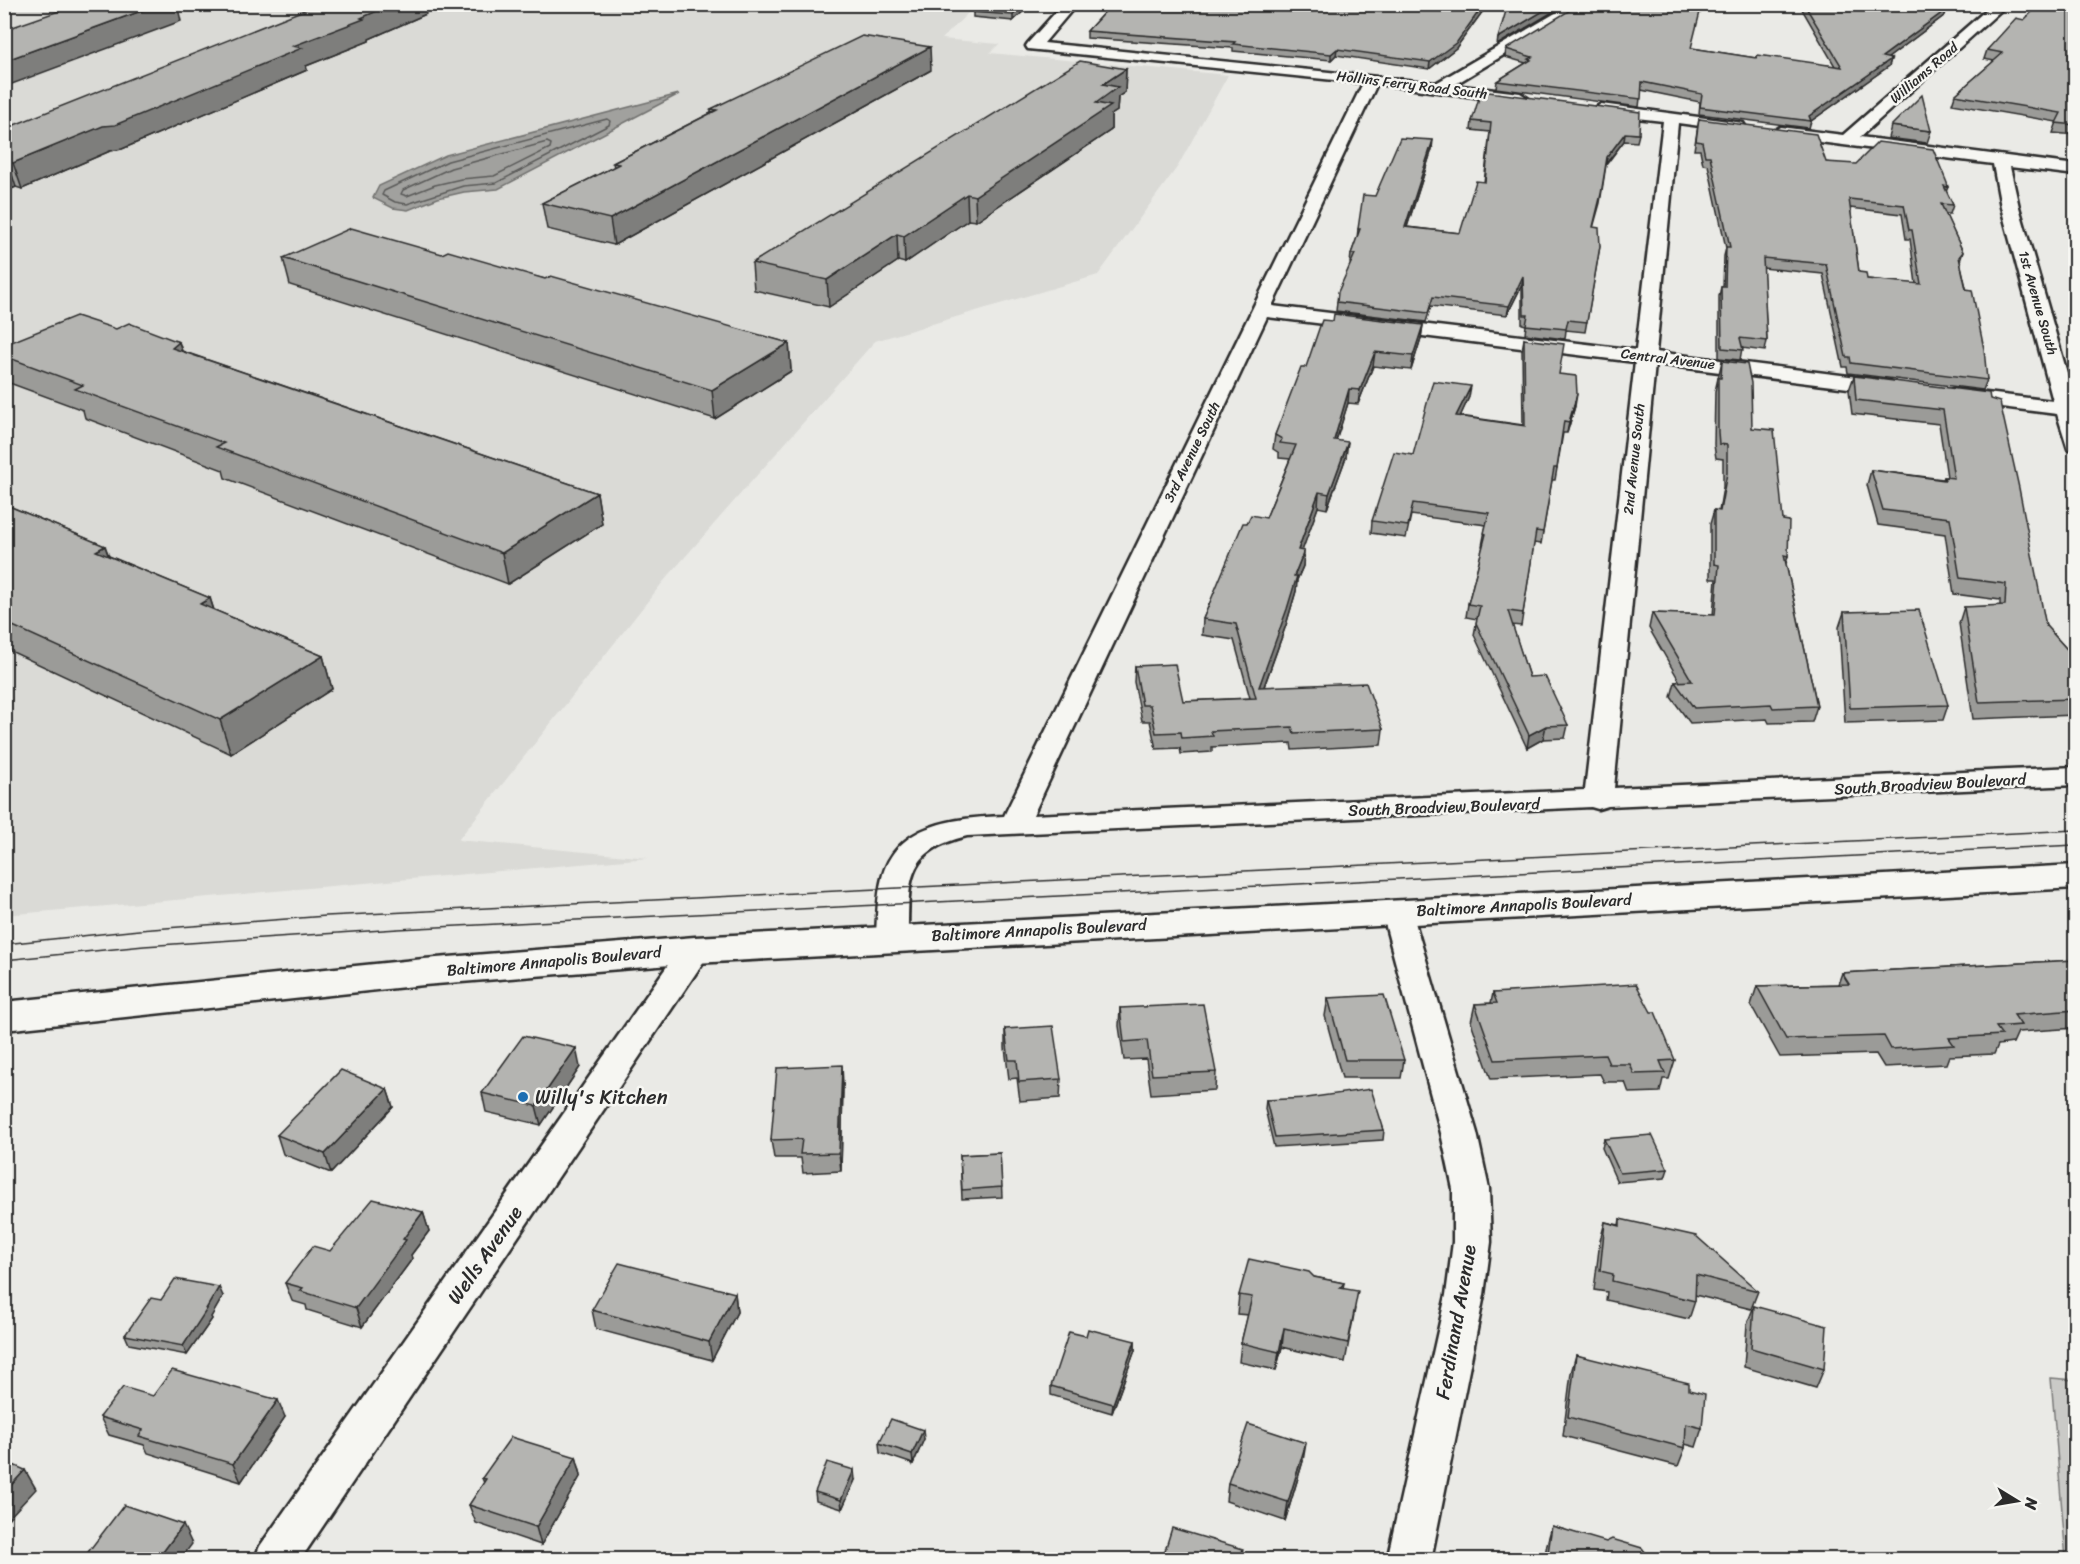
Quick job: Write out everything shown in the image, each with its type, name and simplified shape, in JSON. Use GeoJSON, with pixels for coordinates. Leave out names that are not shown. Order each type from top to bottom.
{"type":"FeatureCollection","features":[{"type":"Feature","properties":{"kind":"main road","name":"Baltimore Annapolis Boulevard"},"geometry":{"type":"LineString","coordinates":[[4,1016],[403,974],[695,950],[2076,876]]}},
{"type":"Feature","properties":{"kind":"street","name":"Hollins Ferry Road South"},"geometry":{"type":"LineString","coordinates":[[1071,4],[1033,46],[1372,80],[1539,101]]}},
{"type":"Feature","properties":{"kind":"street"},"geometry":{"type":"LineString","coordinates":[[1438,88],[1582,4]]}},
{"type":"Feature","properties":{"kind":"street","name":"Williams Road"},"geometry":{"type":"LineString","coordinates":[[1846,141],[2001,4]]}},
{"type":"Feature","properties":{"kind":"street","name":"3rd Avenue South"},"geometry":{"type":"LineString","coordinates":[[1014,825],[1372,80]]}},
{"type":"Feature","properties":{"kind":"street"},"geometry":{"type":"LineString","coordinates":[[1583,106],[2076,170]]}},
{"type":"Feature","properties":{"kind":"street","name":"2nd Avenue South"},"geometry":{"type":"LineString","coordinates":[[1598,800],[1671,117]]}},
{"type":"Feature","properties":{"kind":"street","name":"1st Avenue South"},"geometry":{"type":"LineString","coordinates":[[2001,161],[2010,207],[2070,409],[2076,444]]}},
{"type":"Feature","properties":{"kind":"street","name":"Central Avenue"},"geometry":{"type":"LineString","coordinates":[[1261,310],[1913,390]]}},
{"type":"Feature","properties":{"kind":"street"},"geometry":{"type":"LineString","coordinates":[[1936,393],[2070,409]]}},
{"type":"Feature","properties":{"kind":"street","name":"South Broadview Boulevard"},"geometry":{"type":"LineString","coordinates":[[892,938],[894,888],[903,859],[909,852],[940,832],[967,828],[2076,776]]}},
{"type":"Feature","properties":{"kind":"street","name":"Ferdinand Avenue"},"geometry":{"type":"LineString","coordinates":[[1397,912],[1459,1132],[1471,1189],[1472,1242],[1465,1295],[1408,1560]]}},
{"type":"Feature","properties":{"kind":"street","name":"Wells Avenue"},"geometry":{"type":"LineString","coordinates":[[275,1560],[695,950]]}},
{"type":"Feature","properties":{"kind":"shaded area"},"geometry":{"type":"Polygon","coordinates":[[[5,5],[976,5],[942,39],[999,44],[990,53],[1228,75],[1178,166],[1098,275],[875,341],[663,582],[458,840],[648,858],[5,915],[5,5]]]}},
{"type":"Feature","properties":{"kind":"shaded area"},"geometry":{"type":"Polygon","coordinates":[[[2051,1378],[2075,1380],[2075,1559],[2066,1559],[2051,1378]]]}},
{"type":"Feature","properties":{"kind":"water"},"geometry":{"type":"Polygon","coordinates":[[[679,94],[498,189],[464,192],[438,198],[408,210],[393,208],[373,198],[379,186],[446,155],[679,94]]]}},
{"type":"Feature","properties":{"kind":"building"},"geometry":{"type":"Polygon","coordinates":[[[79,4],[160,4],[4,61],[4,30],[79,4]]]}},
{"type":"Feature","properties":{"kind":"building"},"geometry":{"type":"Polygon","coordinates":[[[319,4],[393,4],[361,18],[364,19],[293,46],[302,48],[115,125],[103,126],[13,163],[4,164],[4,129],[319,4]]]}},
{"type":"Feature","properties":{"kind":"building"},"geometry":{"type":"Polygon","coordinates":[[[979,4],[1025,4],[1013,15],[973,12],[979,4]]]}},
{"type":"Feature","properties":{"kind":"building"},"geometry":{"type":"Polygon","coordinates":[[[1112,4],[1484,4],[1457,42],[1430,62],[1337,49],[1331,54],[1233,44],[1235,42],[1087,31],[1112,4]]]}},
{"type":"Feature","properties":{"kind":"building"},"geometry":{"type":"Polygon","coordinates":[[[1508,4],[1555,4],[1498,38],[1508,4]]]}},
{"type":"Feature","properties":{"kind":"building"},"geometry":{"type":"Polygon","coordinates":[[[1580,4],[1702,4],[1691,48],[1756,58],[1758,55],[1842,67],[1804,4],[1944,4],[1940,7],[1947,9],[1882,57],[1891,59],[1809,116],[1811,121],[1700,107],[1702,94],[1642,82],[1641,99],[1497,81],[1531,60],[1528,59],[1532,57],[1506,49],[1580,4]]]}},
{"type":"Feature","properties":{"kind":"building"},"geometry":{"type":"Polygon","coordinates":[[[2040,4],[2076,4],[2076,125],[2056,123],[2061,113],[1955,95],[2003,53],[1987,50],[2016,18],[2024,20],[2040,4]]]}},
{"type":"Feature","properties":{"kind":"building"},"geometry":{"type":"Polygon","coordinates":[[[862,36],[930,47],[610,219],[542,203],[619,164],[613,163],[717,110],[711,109],[862,36]]]}},
{"type":"Feature","properties":{"kind":"building"},"geometry":{"type":"Polygon","coordinates":[[[1080,61],[1126,69],[1103,84],[1118,87],[1096,103],[1111,106],[975,196],[967,194],[904,236],[897,234],[827,280],[752,263],[1080,61]]]}},
{"type":"Feature","properties":{"kind":"building"},"geometry":{"type":"Polygon","coordinates":[[[1481,91],[1640,112],[1639,134],[1625,133],[1607,157],[1593,227],[1599,228],[1600,246],[1587,322],[1568,320],[1566,329],[1526,325],[1528,315],[1524,315],[1523,276],[1509,306],[1433,297],[1428,313],[1337,302],[1338,292],[1355,254],[1351,254],[1360,229],[1358,229],[1363,195],[1375,196],[1400,138],[1433,140],[1405,227],[1460,233],[1476,181],[1485,182],[1491,123],[1472,121],[1481,91]]]}},
{"type":"Feature","properties":{"kind":"building"},"geometry":{"type":"Polygon","coordinates":[[[1922,95],[1931,131],[1891,126],[1922,95]]]}},
{"type":"Feature","properties":{"kind":"building"},"geometry":{"type":"Polygon","coordinates":[[[1699,119],[1816,134],[1826,162],[1856,164],[1878,142],[1933,149],[1948,187],[1944,186],[1953,205],[1941,204],[1963,252],[1959,257],[1966,289],[1972,290],[1984,349],[1987,380],[1851,363],[1850,357],[1846,357],[1826,264],[1763,258],[1767,341],[1740,338],[1743,350],[1722,348],[1721,287],[1725,287],[1726,247],[1730,247],[1710,156],[1705,156],[1702,142],[1696,141],[1699,119]],[[1849,199],[1859,272],[1866,273],[1867,279],[1921,284],[1912,230],[1909,230],[1904,205],[1849,199]]]}},
{"type":"Feature","properties":{"kind":"building"},"geometry":{"type":"Polygon","coordinates":[[[351,228],[442,254],[448,251],[545,279],[551,276],[789,343],[712,390],[283,258],[351,228]]]}},
{"type":"Feature","properties":{"kind":"building"},"geometry":{"type":"Polygon","coordinates":[[[1334,314],[1423,325],[1413,356],[1375,352],[1360,390],[1349,389],[1334,440],[1348,442],[1329,494],[1319,492],[1298,550],[1304,551],[1294,576],[1297,576],[1287,609],[1259,687],[1366,683],[1383,729],[1294,733],[1292,727],[1211,731],[1213,736],[1182,738],[1181,732],[1156,733],[1150,705],[1142,705],[1135,666],[1175,664],[1183,701],[1256,698],[1236,624],[1203,619],[1243,523],[1247,523],[1251,515],[1266,518],[1296,445],[1280,443],[1282,439],[1275,435],[1301,367],[1306,367],[1322,320],[1333,321],[1334,314]]]}},
{"type":"Feature","properties":{"kind":"building"},"geometry":{"type":"Polygon","coordinates":[[[76,316],[116,329],[129,323],[179,342],[172,348],[597,493],[502,553],[216,447],[224,443],[75,389],[83,385],[4,356],[4,345],[76,316]]]}},
{"type":"Feature","properties":{"kind":"building"},"geometry":{"type":"Polygon","coordinates":[[[1524,339],[1564,344],[1559,374],[1576,376],[1577,394],[1569,422],[1564,421],[1557,468],[1554,468],[1543,532],[1536,531],[1523,613],[1508,611],[1529,677],[1545,676],[1568,725],[1546,726],[1529,735],[1476,623],[1480,606],[1468,604],[1489,513],[1413,503],[1408,526],[1372,521],[1394,452],[1413,455],[1433,381],[1471,386],[1456,416],[1525,426],[1524,339]]]}},
{"type":"Feature","properties":{"kind":"building"},"geometry":{"type":"Polygon","coordinates":[[[1722,361],[1747,364],[1751,383],[1752,428],[1774,430],[1783,520],[1789,521],[1788,556],[1784,555],[1817,706],[1773,708],[1771,704],[1694,708],[1675,682],[1692,681],[1652,613],[1715,615],[1719,565],[1714,564],[1714,510],[1720,511],[1727,473],[1727,445],[1719,444],[1718,432],[1718,378],[1721,378],[1722,361]]]}},
{"type":"Feature","properties":{"kind":"building"},"geometry":{"type":"Polygon","coordinates":[[[1854,376],[1989,393],[1990,399],[2000,402],[2046,626],[2073,656],[2076,656],[2076,699],[1979,702],[1964,607],[2005,605],[2006,584],[1960,578],[1950,518],[1883,510],[1871,470],[1945,480],[1944,477],[1954,478],[1943,410],[1856,400],[1854,376]]]}},
{"type":"Feature","properties":{"kind":"building"},"geometry":{"type":"Polygon","coordinates":[[[4,504],[105,546],[96,551],[210,598],[200,604],[323,656],[220,720],[4,622],[4,504]]]}},
{"type":"Feature","properties":{"kind":"building"},"geometry":{"type":"Polygon","coordinates":[[[1919,610],[1948,705],[1850,708],[1844,612],[1919,610]]]}},
{"type":"Feature","properties":{"kind":"building"},"geometry":{"type":"Polygon","coordinates":[[[2076,960],[2076,1010],[2014,1015],[2021,1025],[1996,1027],[2002,1035],[1949,1038],[1954,1045],[1891,1049],[1884,1036],[1786,1039],[1757,986],[1849,984],[1842,973],[2076,960]]]}},
{"type":"Feature","properties":{"kind":"building"},"geometry":{"type":"Polygon","coordinates":[[[1636,984],[1651,1012],[1655,1012],[1675,1060],[1660,1061],[1665,1073],[1634,1074],[1630,1064],[1609,1064],[1605,1055],[1495,1060],[1475,1004],[1497,1003],[1493,993],[1636,984]]]}},
{"type":"Feature","properties":{"kind":"building"},"geometry":{"type":"Polygon","coordinates":[[[1384,995],[1404,1060],[1345,1060],[1328,998],[1384,995]]]}},
{"type":"Feature","properties":{"kind":"building"},"geometry":{"type":"Polygon","coordinates":[[[1203,1004],[1216,1072],[1152,1075],[1147,1040],[1124,1042],[1120,1008],[1203,1004]]]}},
{"type":"Feature","properties":{"kind":"building"},"geometry":{"type":"Polygon","coordinates":[[[1053,1026],[1061,1079],[1019,1082],[1017,1060],[1009,1060],[1005,1029],[1053,1026]]]}},
{"type":"Feature","properties":{"kind":"building"},"geometry":{"type":"Polygon","coordinates":[[[523,1036],[576,1048],[536,1106],[482,1093],[523,1036]]]}},
{"type":"Feature","properties":{"kind":"building"},"geometry":{"type":"Polygon","coordinates":[[[842,1065],[839,1153],[800,1154],[802,1139],[771,1140],[777,1068],[842,1065]]]}},
{"type":"Feature","properties":{"kind":"building"},"geometry":{"type":"Polygon","coordinates":[[[341,1070],[387,1089],[325,1154],[277,1135],[341,1070]]]}},
{"type":"Feature","properties":{"kind":"building"},"geometry":{"type":"Polygon","coordinates":[[[1371,1089],[1384,1130],[1275,1137],[1266,1100],[1307,1098],[1371,1089]]]}},
{"type":"Feature","properties":{"kind":"building"},"geometry":{"type":"Polygon","coordinates":[[[1652,1135],[1668,1169],[1620,1173],[1604,1139],[1652,1135]]]}},
{"type":"Feature","properties":{"kind":"building"},"geometry":{"type":"Polygon","coordinates":[[[1000,1153],[1002,1187],[962,1190],[960,1155],[1000,1153]]]}},
{"type":"Feature","properties":{"kind":"building"},"geometry":{"type":"Polygon","coordinates":[[[373,1199],[423,1212],[403,1239],[406,1240],[356,1308],[300,1291],[303,1288],[285,1283],[313,1246],[330,1251],[373,1199]]]}},
{"type":"Feature","properties":{"kind":"building"},"geometry":{"type":"Polygon","coordinates":[[[1620,1219],[1696,1236],[1758,1291],[1696,1275],[1695,1301],[1612,1281],[1613,1274],[1600,1271],[1605,1222],[1620,1226],[1620,1219]]]}},
{"type":"Feature","properties":{"kind":"building"},"geometry":{"type":"Polygon","coordinates":[[[1249,1259],[1309,1272],[1314,1277],[1344,1283],[1340,1288],[1358,1291],[1348,1343],[1284,1328],[1279,1352],[1241,1343],[1252,1297],[1239,1295],[1249,1259]]]}},
{"type":"Feature","properties":{"kind":"building"},"geometry":{"type":"Polygon","coordinates":[[[619,1263],[735,1293],[709,1342],[592,1310],[619,1263]]]}},
{"type":"Feature","properties":{"kind":"building"},"geometry":{"type":"Polygon","coordinates":[[[175,1279],[219,1287],[183,1346],[125,1335],[151,1298],[161,1300],[175,1279]]]}},
{"type":"Feature","properties":{"kind":"building"},"geometry":{"type":"Polygon","coordinates":[[[1754,1306],[1827,1326],[1824,1369],[1751,1348],[1754,1306]]]}},
{"type":"Feature","properties":{"kind":"building"},"geometry":{"type":"Polygon","coordinates":[[[1088,1329],[1135,1341],[1113,1404],[1051,1386],[1069,1332],[1086,1336],[1088,1329]]]}},
{"type":"Feature","properties":{"kind":"building"},"geometry":{"type":"Polygon","coordinates":[[[1576,1355],[1689,1383],[1689,1390],[1705,1394],[1702,1428],[1686,1424],[1685,1448],[1568,1417],[1576,1355]]]}},
{"type":"Feature","properties":{"kind":"building"},"geometry":{"type":"Polygon","coordinates":[[[172,1370],[278,1400],[233,1464],[139,1436],[143,1430],[100,1417],[123,1387],[153,1396],[172,1370]]]}},
{"type":"Feature","properties":{"kind":"building"},"geometry":{"type":"Polygon","coordinates":[[[891,1419],[923,1430],[912,1454],[879,1443],[891,1419]]]}},
{"type":"Feature","properties":{"kind":"building"},"geometry":{"type":"Polygon","coordinates":[[[1248,1424],[1306,1443],[1288,1502],[1228,1483],[1248,1424]]]}},
{"type":"Feature","properties":{"kind":"building"},"geometry":{"type":"Polygon","coordinates":[[[511,1437],[576,1457],[536,1527],[469,1505],[486,1479],[482,1478],[511,1437]]]}},
{"type":"Feature","properties":{"kind":"building"},"geometry":{"type":"Polygon","coordinates":[[[4,1461],[25,1470],[4,1493],[4,1461]]]}},
{"type":"Feature","properties":{"kind":"building"},"geometry":{"type":"Polygon","coordinates":[[[827,1462],[854,1470],[841,1500],[815,1492],[827,1462]]]}},
{"type":"Feature","properties":{"kind":"building"},"geometry":{"type":"Polygon","coordinates":[[[124,1505],[183,1525],[157,1560],[82,1560],[124,1505]]]}},
{"type":"Feature","properties":{"kind":"building"},"geometry":{"type":"Polygon","coordinates":[[[1552,1526],[1606,1542],[1612,1539],[1642,1548],[1649,1557],[1656,1560],[1547,1560],[1552,1526]]]}},
{"type":"Feature","properties":{"kind":"building"},"geometry":{"type":"Polygon","coordinates":[[[1172,1528],[1243,1549],[1240,1560],[1162,1560],[1172,1528]]]}},
{"type":"Feature","properties":{"kind":"building"},"geometry":{"type":"Polygon","coordinates":[[[444,1553],[462,1560],[439,1560],[444,1553]]]}},
{"type":"Feature","properties":{"kind":"building"},"geometry":{"type":"Polygon","coordinates":[[[1146,1556],[1158,1560],[1145,1560],[1146,1556]]]}},
{"type":"Feature","properties":{"kind":"tram line"},"geometry":{"type":"LineString","coordinates":[[4,944],[139,930],[326,916],[2076,830]]}},
{"type":"Feature","properties":{"kind":"tram line"},"geometry":{"type":"LineString","coordinates":[[4,960],[144,946],[398,929],[2076,845]]}},
{"type":"Feature","properties":{"kind":"place","name":"Willy's Kitchen"},"geometry":{"type":"Point","coordinates":[523,1097]}}]}
